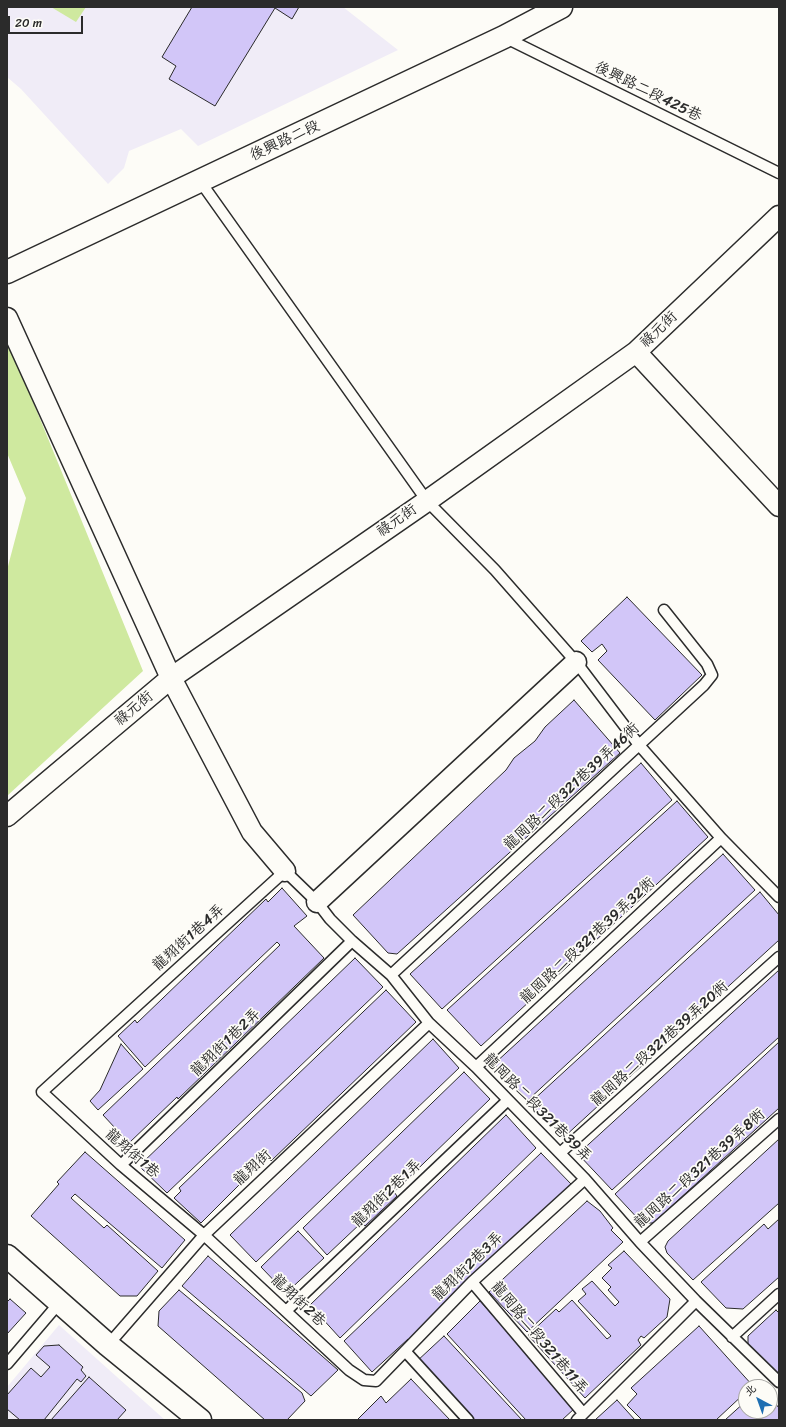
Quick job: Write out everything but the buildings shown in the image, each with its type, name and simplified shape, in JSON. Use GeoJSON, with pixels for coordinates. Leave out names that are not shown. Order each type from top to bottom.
{"type":"FeatureCollection","features":[{"type":"Feature","properties":{"kind":"street","name":"後興路二段"},"geometry":{"type":"LineString","coordinates":[[7,272],[504,37],[561,7]]}},
{"type":"Feature","properties":{"kind":"street","name":"祿元街"},"geometry":{"type":"LineString","coordinates":[[7,816],[171,678],[427,501],[636,352],[779,216]]}},
{"type":"Feature","properties":{"kind":"street"},"geometry":{"type":"LineString","coordinates":[[7,318],[171,678],[252,832],[285,871]]}},
{"type":"Feature","properties":{"kind":"street"},"geometry":{"type":"LineString","coordinates":[[636,352],[779,506]]}},
{"type":"Feature","properties":{"kind":"street"},"geometry":{"type":"LineString","coordinates":[[317,902],[576,662]]}},
{"type":"Feature","properties":{"kind":"street"},"geometry":{"type":"LineString","coordinates":[[7,1256],[108,1345],[200,1420]]}},
{"type":"Feature","properties":{"kind":"lane","name":"後興路二段425巷"},"geometry":{"type":"LineString","coordinates":[[504,37],[779,173]]}},
{"type":"Feature","properties":{"kind":"lane"},"geometry":{"type":"LineString","coordinates":[[200,181],[427,501],[495,570],[576,662],[639,745],[722,838],[779,897]]}},
{"type":"Feature","properties":{"kind":"lane","name":"龍岡路二段321巷39弄46衖"},"geometry":{"type":"LineString","coordinates":[[390,975],[639,745],[712,675],[707,664],[664,610]]}},
{"type":"Feature","properties":{"kind":"lane","name":"龍岡路二段321巷39弄32衖"},"geometry":{"type":"LineString","coordinates":[[476,1067],[722,838]]}},
{"type":"Feature","properties":{"kind":"lane"},"geometry":{"type":"LineString","coordinates":[[285,871],[317,902],[330,919],[352,941]]}},
{"type":"Feature","properties":{"kind":"lane","name":"龍翔街1巷4弄"},"geometry":{"type":"LineString","coordinates":[[42,1092],[285,871]]}},
{"type":"Feature","properties":{"kind":"lane","name":"龍岡路二段321巷39弄"},"geometry":{"type":"LineString","coordinates":[[352,941],[390,975],[429,1023],[476,1067],[585,1179],[640,1242],[696,1302],[779,1382]]}},
{"type":"Feature","properties":{"kind":"lane","name":"龍翔街1巷2弄"},"geometry":{"type":"LineString","coordinates":[[120,1165],[352,941]]}},
{"type":"Feature","properties":{"kind":"lane","name":"龍岡路二段321巷39弄20衖"},"geometry":{"type":"LineString","coordinates":[[560,1153],[779,957]]}},
{"type":"Feature","properties":{"kind":"lane","name":"龍翔街"},"geometry":{"type":"LineString","coordinates":[[108,1345],[204,1236],[429,1023]]}},
{"type":"Feature","properties":{"kind":"lane","name":"龍翔街1巷"},"geometry":{"type":"LineString","coordinates":[[42,1092],[120,1165],[204,1236]]}},
{"type":"Feature","properties":{"kind":"lane","name":"龍翔街2巷1弄"},"geometry":{"type":"LineString","coordinates":[[286,1311],[508,1100]]}},
{"type":"Feature","properties":{"kind":"lane","name":"龍岡路二段321巷39弄8衖"},"geometry":{"type":"LineString","coordinates":[[640,1242],[779,1119]]}},
{"type":"Feature","properties":{"kind":"lane","name":"龍翔街2巷3弄"},"geometry":{"type":"LineString","coordinates":[[376,1381],[472,1282],[585,1179]]}},
{"type":"Feature","properties":{"kind":"lane","name":"龍翔街2巷"},"geometry":{"type":"LineString","coordinates":[[204,1236],[349,1370],[364,1380],[376,1381]]}},
{"type":"Feature","properties":{"kind":"lane","name":"龍岡路二段321巷11弄"},"geometry":{"type":"LineString","coordinates":[[472,1282],[580,1417]]}},
{"type":"Feature","properties":{"kind":"lane"},"geometry":{"type":"LineString","coordinates":[[732,1337],[779,1294]]}},
{"type":"Feature","properties":{"kind":"lane"},"geometry":{"type":"LineString","coordinates":[[7,1364],[60,1302]]}},
{"type":"Feature","properties":{"kind":"lane"},"geometry":{"type":"LineString","coordinates":[[580,1417],[696,1302]]}},
{"type":"Feature","properties":{"kind":"lane"},"geometry":{"type":"LineString","coordinates":[[405,1351],[468,1420]]}},
{"type":"Feature","properties":{"kind":"shaded area"},"geometry":{"type":"Polygon","coordinates":[[[7,7],[343,7],[398,50],[198,146],[181,129],[129,151],[124,168],[108,184],[21,89],[7,77],[7,7]]]}},
{"type":"Feature","properties":{"kind":"shaded area"},"geometry":{"type":"Polygon","coordinates":[[[59,1325],[165,1420],[7,1420],[7,1387],[59,1325]]]}},
{"type":"Feature","properties":{"kind":"green space"},"geometry":{"type":"Polygon","coordinates":[[[51,7],[86,7],[76,22],[51,7]]]}},
{"type":"Feature","properties":{"kind":"green space"},"geometry":{"type":"Polygon","coordinates":[[[7,338],[143,671],[7,796],[7,570],[26,498],[7,453],[7,338]]]}}]}
